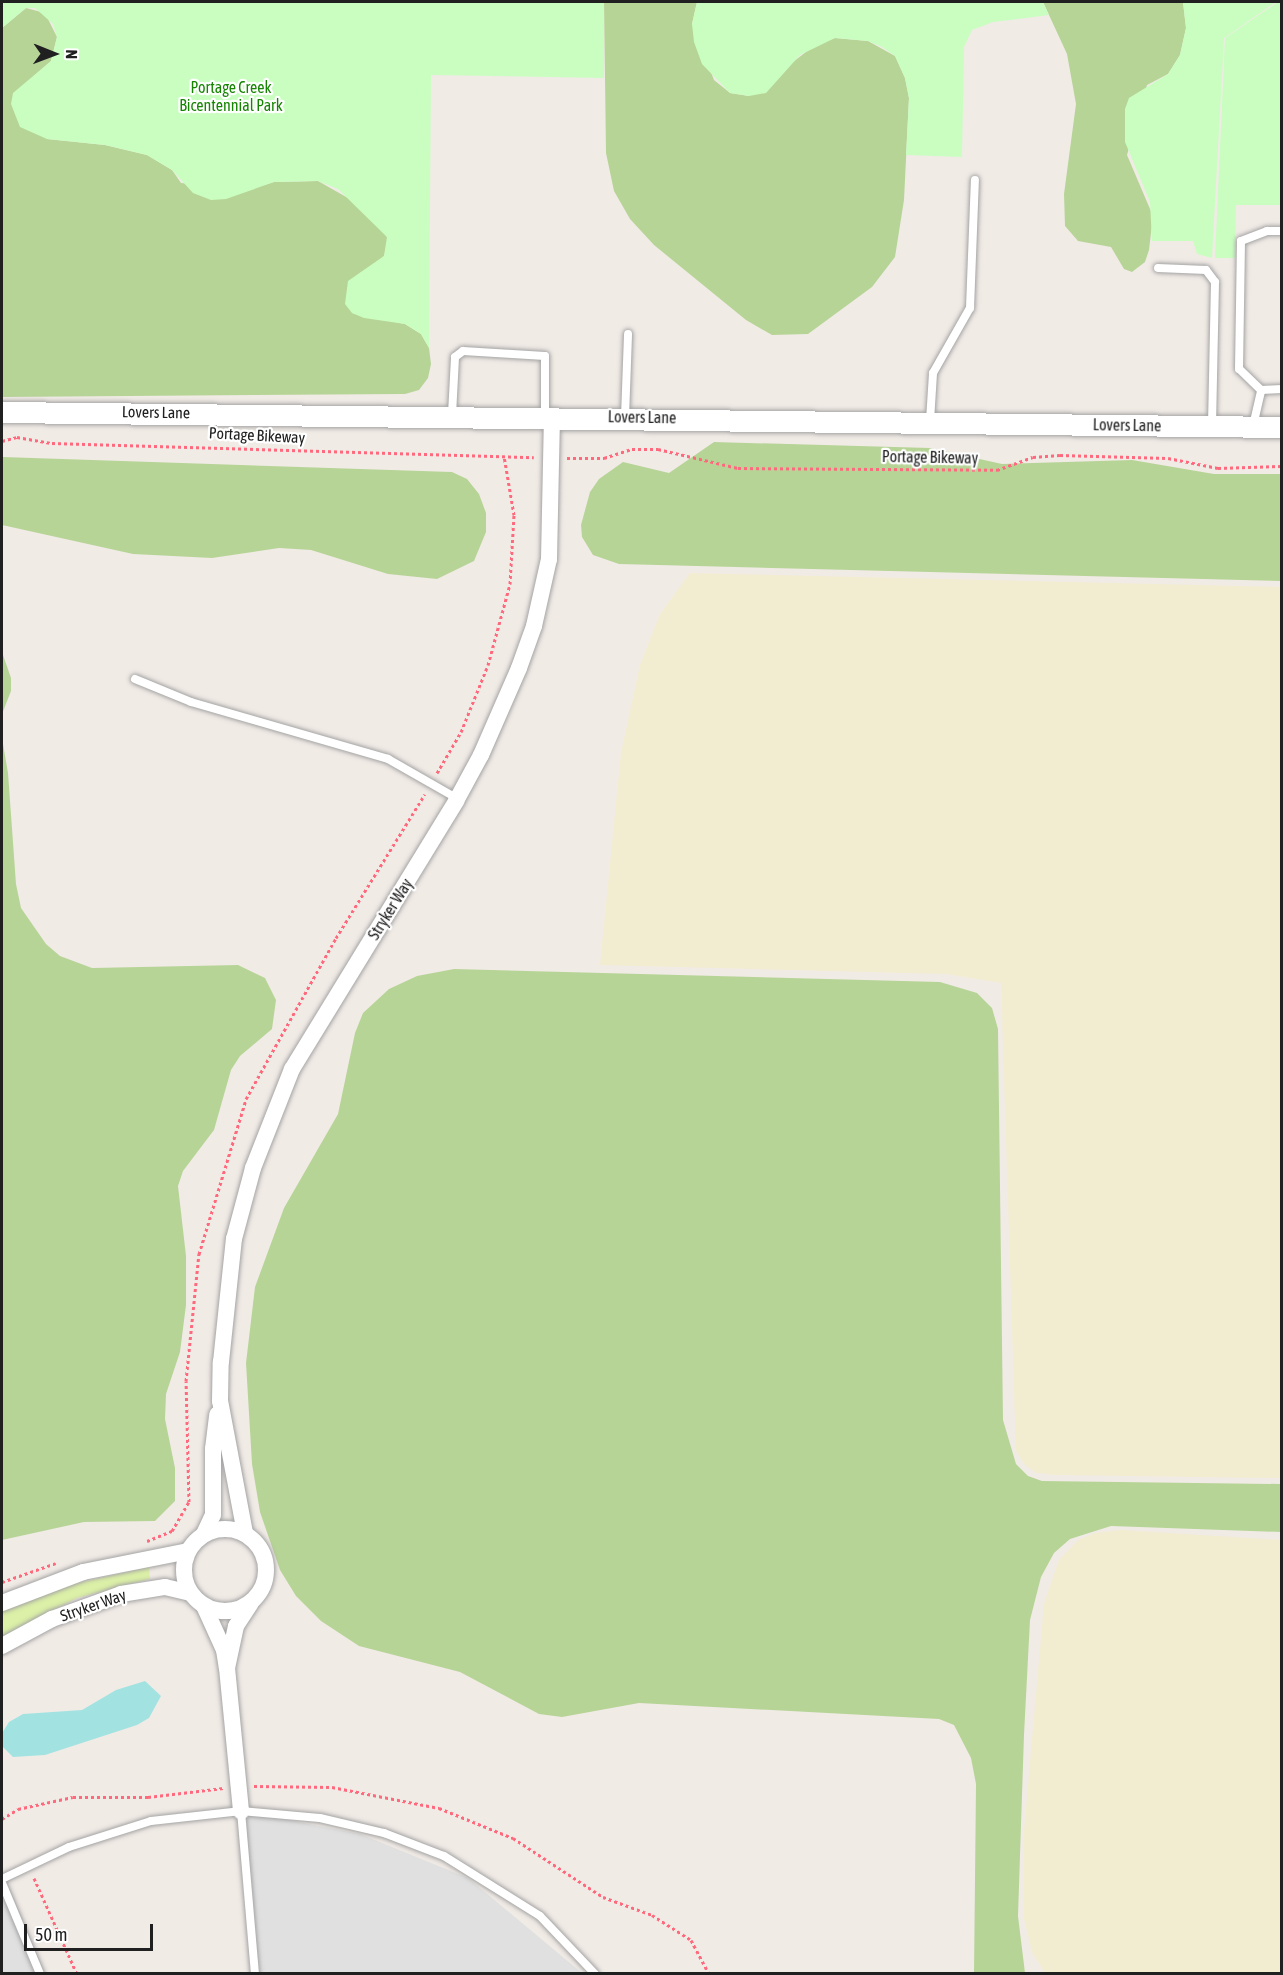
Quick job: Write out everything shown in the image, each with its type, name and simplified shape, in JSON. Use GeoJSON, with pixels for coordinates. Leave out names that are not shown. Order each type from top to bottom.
{"type":"FeatureCollection","features":[{"type":"Feature","properties":{"kind":"street","name":"Lovers Lane"},"geometry":{"type":"LineString","coordinates":[[2,412],[549,416],[1281,427]]}},
{"type":"Feature","properties":{"kind":"street","name":"Stryker Way"},"geometry":{"type":"LineString","coordinates":[[2,1603],[83,1572],[188,1551],[204,1534],[213,1515],[213,1435],[220,1401],[223,1323],[234,1239],[253,1168],[292,1069],[320,1020],[458,799],[481,755],[519,668],[541,596],[551,527],[549,416]]}},
{"type":"Feature","properties":{"kind":"street","name":"Stryker Way"},"geometry":{"type":"LineString","coordinates":[[220,1401],[245,1533],[255,1541],[266,1565],[261,1591],[253,1601]]}},
{"type":"Feature","properties":{"kind":"street"},"geometry":{"type":"LineString","coordinates":[[204,1534],[217,1529],[245,1533]]}},
{"type":"Feature","properties":{"kind":"street"},"geometry":{"type":"LineString","coordinates":[[188,1551],[183,1573],[190,1593],[204,1606],[224,1650],[241,1811]]}},
{"type":"Feature","properties":{"kind":"street","name":"Stryker Way"},"geometry":{"type":"LineString","coordinates":[[2,1646],[61,1615],[121,1594],[165,1587],[190,1593]]}},
{"type":"Feature","properties":{"kind":"street"},"geometry":{"type":"LineString","coordinates":[[204,1606],[229,1612],[253,1601]]}},
{"type":"Feature","properties":{"kind":"street"},"geometry":{"type":"LineString","coordinates":[[227,1668],[236,1626],[253,1601]]}},
{"type":"Feature","properties":{"kind":"lane"},"geometry":{"type":"LineString","coordinates":[[930,422],[933,373],[970,308],[975,180]]}},
{"type":"Feature","properties":{"kind":"lane"},"geometry":{"type":"LineString","coordinates":[[1281,231],[1267,231],[1241,241],[1239,369],[1261,390],[1281,389]]}},
{"type":"Feature","properties":{"kind":"lane"},"geometry":{"type":"LineString","coordinates":[[1158,268],[1206,270],[1215,282],[1212,426]]}},
{"type":"Feature","properties":{"kind":"lane"},"geometry":{"type":"LineString","coordinates":[[626,417],[628,334]]}},
{"type":"Feature","properties":{"kind":"lane"},"geometry":{"type":"LineString","coordinates":[[452,415],[455,357],[463,351],[545,356],[549,416]]}},
{"type":"Feature","properties":{"kind":"lane"},"geometry":{"type":"LineString","coordinates":[[1253,427],[1261,390]]}},
{"type":"Feature","properties":{"kind":"lane"},"geometry":{"type":"LineString","coordinates":[[135,679],[191,702],[388,759],[458,799]]}},
{"type":"Feature","properties":{"kind":"lane"},"geometry":{"type":"LineString","coordinates":[[241,1811],[255,1974]]}},
{"type":"Feature","properties":{"kind":"lane"},"geometry":{"type":"LineString","coordinates":[[40,1974],[2,1881],[29,1865],[69,1847],[152,1821],[241,1811],[358,1825],[444,1856],[540,1916],[595,1974]]}},
{"type":"Feature","properties":{"kind":"path","name":"Portage Bikeway"},"geometry":{"type":"LineString","coordinates":[[2,441],[17,437],[52,443],[513,457]]}},
{"type":"Feature","properties":{"kind":"path","name":"Portage Bikeway"},"geometry":{"type":"LineString","coordinates":[[579,459],[603,458],[632,449],[658,449],[738,468],[986,470],[1060,454],[1168,458],[1218,468],[1281,466]]}},
{"type":"Feature","properties":{"kind":"path"},"geometry":{"type":"LineString","coordinates":[[29,1865],[77,1974]]}},
{"type":"Feature","properties":{"kind":"shaded area"},"geometry":{"type":"Polygon","coordinates":[[[690,573],[1281,587],[1281,1478],[1056,1475],[1037,1473],[1025,1465],[1016,1451],[1001,983],[946,974],[600,965],[621,753],[640,665],[660,614],[690,573]]]}},
{"type":"Feature","properties":{"kind":"shaded area"},"geometry":{"type":"Polygon","coordinates":[[[1122,1530],[1281,1540],[1281,1973],[1045,1973],[1032,1952],[1024,1919],[1024,1831],[1044,1604],[1059,1560],[1078,1540],[1095,1533],[1122,1530]]]}},
{"type":"Feature","properties":{"kind":"shaded area"},"geometry":{"type":"Polygon","coordinates":[[[241,1811],[360,1834],[468,1878],[582,1973],[255,1973],[241,1811]]]}},
{"type":"Feature","properties":{"kind":"shaded area"},"geometry":{"type":"Polygon","coordinates":[[[10,1889],[45,1973],[2,1974],[2,1895],[10,1889]]]}},
{"type":"Feature","properties":{"kind":"green space","name":"Portage Creek Bicentennial Park"},"geometry":{"type":"Polygon","coordinates":[[[2,2],[604,2],[604,78],[431,75],[429,348],[421,334],[405,324],[364,318],[352,313],[345,304],[348,281],[384,256],[387,237],[338,189],[318,181],[274,182],[226,199],[211,200],[193,193],[172,170],[147,155],[105,145],[47,139],[20,127],[11,104],[13,93],[51,61],[57,37],[53,24],[35,8],[26,8],[2,28],[2,2]]]}},
{"type":"Feature","properties":{"kind":"green space"},"geometry":{"type":"Polygon","coordinates":[[[604,2],[697,2],[692,24],[714,80],[730,93],[749,96],[815,45],[835,38],[868,41],[895,56],[905,78],[909,98],[904,200],[895,257],[872,287],[808,334],[772,335],[746,320],[654,245],[630,219],[614,191],[606,153],[604,2]]]}},
{"type":"Feature","properties":{"kind":"green space"},"geometry":{"type":"Polygon","coordinates":[[[697,2],[1043,2],[1049,15],[993,22],[972,30],[964,47],[962,157],[906,155],[909,98],[905,78],[895,56],[868,41],[835,38],[800,55],[766,93],[749,96],[730,93],[702,64],[694,42],[692,24],[697,2]]]}},
{"type":"Feature","properties":{"kind":"green space"},"geometry":{"type":"Polygon","coordinates":[[[1043,2],[1183,2],[1186,28],[1180,55],[1168,74],[1147,85],[1127,155],[1153,216],[1149,250],[1145,262],[1132,272],[1124,269],[1111,247],[1078,241],[1065,226],[1064,194],[1076,104],[1067,54],[1043,2]]]}},
{"type":"Feature","properties":{"kind":"green space"},"geometry":{"type":"Polygon","coordinates":[[[1183,2],[1276,2],[1224,38],[1212,258],[1197,254],[1193,241],[1152,241],[1150,202],[1125,142],[1125,109],[1129,98],[1168,74],[1180,55],[1186,28],[1183,2]]]}},
{"type":"Feature","properties":{"kind":"green space"},"geometry":{"type":"Polygon","coordinates":[[[1278,2],[1282,2],[1281,205],[1236,205],[1235,258],[1215,258],[1225,38],[1278,2]]]}},
{"type":"Feature","properties":{"kind":"green space"},"geometry":{"type":"Polygon","coordinates":[[[26,8],[45,13],[57,37],[51,61],[34,76],[47,139],[105,145],[147,155],[172,170],[181,183],[251,189],[274,182],[318,181],[355,202],[379,226],[387,237],[387,245],[384,256],[375,266],[360,273],[352,313],[405,324],[421,334],[429,348],[431,364],[428,378],[419,390],[405,394],[2,397],[2,28],[26,8]]]}},
{"type":"Feature","properties":{"kind":"green space"},"geometry":{"type":"Polygon","coordinates":[[[714,442],[930,448],[1002,464],[1132,460],[1214,474],[1281,474],[1281,581],[619,564],[593,555],[582,537],[581,525],[590,492],[599,479],[623,462],[669,473],[714,442]]]}},
{"type":"Feature","properties":{"kind":"green space"},"geometry":{"type":"Polygon","coordinates":[[[3,457],[452,472],[467,479],[479,494],[486,513],[486,532],[474,561],[437,579],[388,574],[311,550],[279,548],[212,558],[133,554],[2,525],[3,457]]]}},
{"type":"Feature","properties":{"kind":"green space"},"geometry":{"type":"Polygon","coordinates":[[[2,652],[11,678],[11,691],[2,714],[2,652]]]}},
{"type":"Feature","properties":{"kind":"green space"},"geometry":{"type":"Polygon","coordinates":[[[2,738],[8,773],[16,884],[21,908],[46,944],[60,956],[92,968],[238,965],[265,978],[276,1000],[272,1029],[240,1056],[231,1070],[214,1130],[183,1171],[178,1186],[186,1256],[186,1305],[180,1352],[166,1394],[165,1419],[175,1468],[175,1501],[155,1521],[84,1522],[2,1540],[2,738]]]}},
{"type":"Feature","properties":{"kind":"green space"},"geometry":{"type":"Polygon","coordinates":[[[454,969],[940,982],[977,993],[992,1008],[998,1029],[1003,1420],[1016,1464],[1028,1476],[1042,1481],[1281,1484],[1281,1532],[1111,1526],[1070,1539],[1054,1553],[1041,1577],[1030,1620],[1024,1735],[1018,1916],[1025,1973],[974,1973],[976,1784],[971,1758],[954,1725],[939,1719],[639,1703],[562,1717],[539,1714],[460,1672],[359,1646],[321,1621],[296,1596],[280,1570],[260,1512],[252,1464],[246,1363],[255,1287],[284,1208],[338,1114],[355,1033],[363,1013],[389,989],[417,976],[454,969]]]}},
{"type":"Feature","properties":{"kind":"green space"},"geometry":{"type":"Polygon","coordinates":[[[149,1567],[150,1579],[77,1598],[2,1637],[2,1611],[68,1585],[149,1567]]]}},
{"type":"Feature","properties":{"kind":"water"},"geometry":{"type":"Polygon","coordinates":[[[145,1681],[161,1696],[149,1718],[137,1725],[45,1755],[13,1757],[2,1746],[2,1733],[9,1722],[23,1714],[82,1710],[116,1690],[145,1681]]]}}]}
